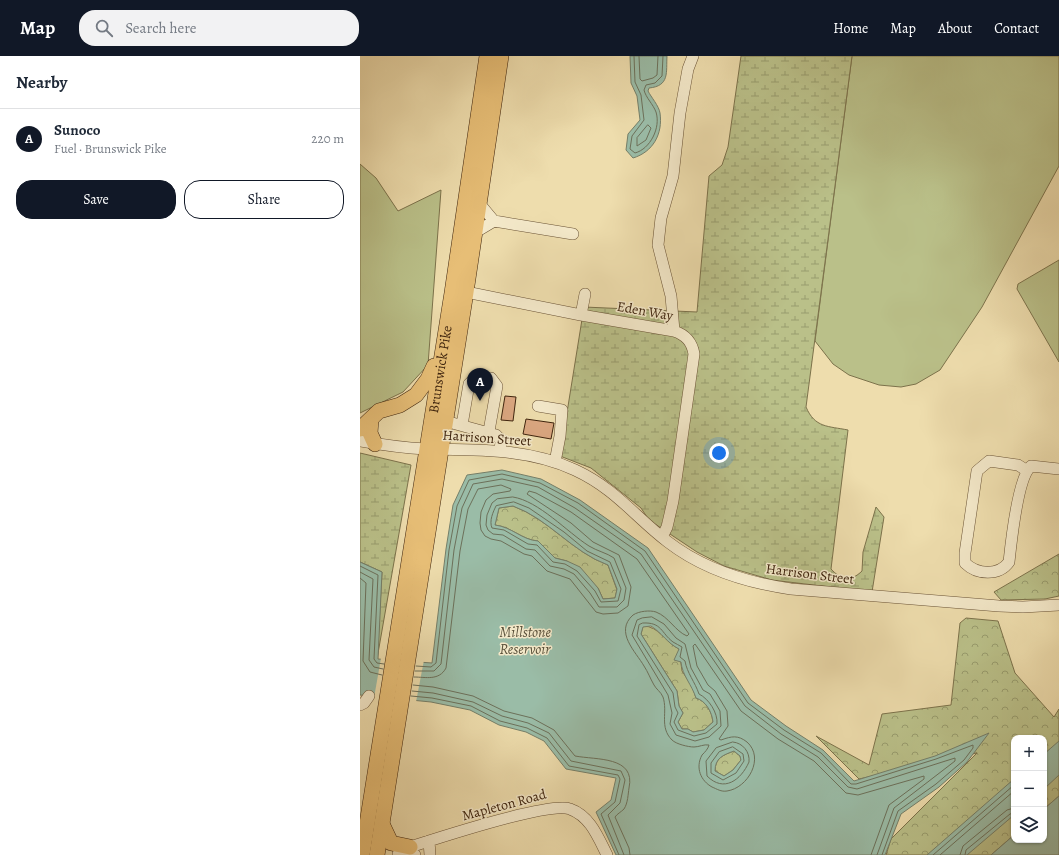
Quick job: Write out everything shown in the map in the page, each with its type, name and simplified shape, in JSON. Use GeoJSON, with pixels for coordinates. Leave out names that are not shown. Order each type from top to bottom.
{"type":"FeatureCollection","features":[{"type":"Feature","properties":{"kind":"highway","name":"Brunswick Pike"},"geometry":{"type":"LineString","coordinates":[[394,703],[433,449],[444,338],[487,56]]}},
{"type":"Feature","properties":{"kind":"highway","name":"Brunswick Pike"},"geometry":{"type":"LineString","coordinates":[[433,449],[445,421],[501,56]]}},
{"type":"Feature","properties":{"kind":"highway"},"geometry":{"type":"LineString","coordinates":[[375,444],[366,424],[379,411],[406,402],[421,390],[431,374],[444,338]]}},
{"type":"Feature","properties":{"kind":"highway"},"geometry":{"type":"LineString","coordinates":[[362,855],[362,838],[381,733],[394,703]]}},
{"type":"Feature","properties":{"kind":"highway"},"geometry":{"type":"LineString","coordinates":[[377,855],[394,703]]}},
{"type":"Feature","properties":{"kind":"highway"},"geometry":{"type":"LineString","coordinates":[[381,822],[391,843],[405,853]]}},
{"type":"Feature","properties":{"kind":"street"},"geometry":{"type":"LineString","coordinates":[[674,331],[671,296],[658,245],[661,218],[673,176],[680,113],[687,76],[693,56]]}},
{"type":"Feature","properties":{"kind":"street"},"geometry":{"type":"LineString","coordinates":[[479,203],[494,222]]}},
{"type":"Feature","properties":{"kind":"street"},"geometry":{"type":"LineString","coordinates":[[474,233],[494,222],[573,234]]}},
{"type":"Feature","properties":{"kind":"street","name":"Eden Way"},"geometry":{"type":"LineString","coordinates":[[466,292],[581,315],[674,331],[686,337],[690,342],[694,354],[673,501],[667,527],[662,537]]}},
{"type":"Feature","properties":{"kind":"street"},"geometry":{"type":"LineString","coordinates":[[581,315],[585,294]]}},
{"type":"Feature","properties":{"kind":"street"},"geometry":{"type":"LineString","coordinates":[[462,425],[469,384],[475,378],[491,378],[497,386],[489,431]]}},
{"type":"Feature","properties":{"kind":"street"},"geometry":{"type":"LineString","coordinates":[[451,380],[469,384]]}},
{"type":"Feature","properties":{"kind":"street"},"geometry":{"type":"LineString","coordinates":[[538,406],[562,410],[560,436],[554,462]]}},
{"type":"Feature","properties":{"kind":"street"},"geometry":{"type":"LineString","coordinates":[[445,421],[496,434],[501,440],[500,451]]}},
{"type":"Feature","properties":{"kind":"street","name":"Harrison Street"},"geometry":{"type":"LineString","coordinates":[[360,441],[375,444],[433,449],[500,451],[530,455],[554,462],[585,475],[605,487],[624,502],[662,537],[684,553],[710,566],[737,576],[777,587],[1013,607],[1059,605]]}},
{"type":"Feature","properties":{"kind":"street"},"geometry":{"type":"LineString","coordinates":[[1026,470],[1018,465],[989,462],[981,466],[977,471],[965,553],[965,563],[975,570],[994,572],[1006,567],[1009,562],[1021,487],[1026,470],[1031,466],[1059,469]]}},
{"type":"Feature","properties":{"kind":"street"},"geometry":{"type":"LineString","coordinates":[[360,705],[364,703],[369,696]]}},
{"type":"Feature","properties":{"kind":"street","name":"Mapleton Road"},"geometry":{"type":"LineString","coordinates":[[405,853],[429,840],[528,813],[561,807],[575,811],[588,822],[607,855]]}},
{"type":"Feature","properties":{"kind":"street"},"geometry":{"type":"LineString","coordinates":[[429,840],[430,855]]}},
{"type":"Feature","properties":{"kind":"green space"},"geometry":{"type":"Polygon","coordinates":[[[741,56],[852,56],[806,407],[814,419],[823,425],[848,430],[831,569],[835,573],[842,577],[850,578],[858,575],[862,571],[863,552],[876,507],[884,517],[872,592],[772,580],[724,566],[697,552],[649,520],[641,508],[591,468],[560,456],[584,307],[697,312],[709,176],[722,165],[728,147],[741,56]]]}},
{"type":"Feature","properties":{"kind":"green space"},"geometry":{"type":"Polygon","coordinates":[[[852,56],[1059,56],[1059,166],[982,307],[940,370],[916,384],[901,387],[879,385],[849,375],[833,364],[815,341],[852,56]]]}},
{"type":"Feature","properties":{"kind":"green space"},"geometry":{"type":"Polygon","coordinates":[[[360,164],[376,178],[398,211],[441,190],[428,365],[403,392],[360,413],[360,164]]]}},
{"type":"Feature","properties":{"kind":"green space"},"geometry":{"type":"Polygon","coordinates":[[[1059,260],[1059,362],[1017,289],[1018,284],[1059,260]]]}},
{"type":"Feature","properties":{"kind":"green space"},"geometry":{"type":"Polygon","coordinates":[[[360,453],[411,465],[377,659],[382,572],[360,562],[360,453]]]}},
{"type":"Feature","properties":{"kind":"green space"},"geometry":{"type":"Polygon","coordinates":[[[513,506],[538,519],[583,552],[608,565],[617,590],[615,598],[603,599],[598,588],[567,561],[555,558],[538,541],[527,538],[507,528],[495,525],[499,508],[513,506]]]}},
{"type":"Feature","properties":{"kind":"green space"},"geometry":{"type":"Polygon","coordinates":[[[1059,554],[1059,596],[1045,599],[1001,600],[994,592],[1059,554]]]}},
{"type":"Feature","properties":{"kind":"green space"},"geometry":{"type":"Polygon","coordinates":[[[966,618],[998,621],[1015,673],[1054,717],[1059,709],[1059,796],[1047,806],[1047,735],[1011,735],[1011,838],[991,855],[886,855],[891,839],[977,753],[859,779],[816,736],[869,765],[882,714],[951,705],[960,623],[966,618]]]}},
{"type":"Feature","properties":{"kind":"green space"},"geometry":{"type":"Polygon","coordinates":[[[643,626],[658,631],[679,649],[682,671],[692,686],[696,698],[700,699],[706,704],[711,714],[713,722],[704,730],[693,732],[688,729],[682,729],[678,722],[683,713],[679,706],[677,691],[641,634],[643,626]]]}},
{"type":"Feature","properties":{"kind":"green space"},"geometry":{"type":"Polygon","coordinates":[[[734,751],[740,756],[741,760],[733,770],[724,776],[715,771],[718,760],[726,754],[734,751]]]}},
{"type":"Feature","properties":{"kind":"water"},"geometry":{"type":"Polygon","coordinates":[[[630,56],[667,56],[666,77],[664,81],[656,87],[649,88],[648,91],[660,113],[661,121],[658,135],[651,147],[633,158],[626,150],[628,134],[640,120],[637,96],[631,83],[630,56]]]}},
{"type":"Feature","properties":{"kind":"water","name":"Millstone Reservoir"},"geometry":{"type":"Polygon","coordinates":[[[502,470],[541,479],[580,500],[648,548],[751,700],[786,726],[823,750],[854,781],[935,756],[989,733],[967,762],[939,787],[901,814],[885,855],[616,855],[596,812],[611,800],[616,778],[566,769],[544,741],[526,732],[499,725],[470,710],[431,702],[360,695],[360,562],[382,572],[378,659],[432,663],[453,505],[467,475],[502,470]],[[513,506],[499,508],[495,525],[507,528],[527,538],[538,541],[555,558],[567,561],[580,567],[598,588],[603,599],[615,598],[617,589],[608,565],[583,552],[538,519],[513,506]],[[651,626],[643,627],[641,634],[677,691],[679,706],[683,713],[678,722],[682,729],[688,729],[693,732],[704,730],[713,722],[711,714],[706,704],[700,699],[696,698],[683,671],[681,662],[674,660],[679,649],[671,644],[651,626]],[[734,751],[723,756],[716,763],[715,771],[724,776],[733,770],[741,760],[740,756],[734,751]]]}},
{"type":"Feature","properties":{"kind":"water"},"geometry":{"type":"Polygon","coordinates":[[[1059,741],[1059,775],[1047,786],[1047,771],[1047,751],[1059,741]]]}},
{"type":"Feature","properties":{"kind":"water"},"geometry":{"type":"Polygon","coordinates":[[[1011,782],[1011,818],[967,855],[927,855],[1011,782]]]}},
{"type":"Feature","properties":{"kind":"water"},"geometry":{"type":"Polygon","coordinates":[[[1059,796],[1059,855],[991,855],[1011,838],[1011,843],[1047,843],[1047,806],[1059,796]]]}},
{"type":"Feature","properties":{"kind":"pier"},"geometry":{"type":"Polygon","coordinates":[[[381,658],[424,660],[416,702],[374,698],[381,658]]]}},
{"type":"Feature","properties":{"kind":"building"},"geometry":{"type":"Polygon","coordinates":[[[505,396],[516,397],[513,421],[501,420],[505,396]]]}},
{"type":"Feature","properties":{"kind":"building"},"geometry":{"type":"Polygon","coordinates":[[[526,419],[554,423],[551,439],[523,434],[526,419]]]}},
{"type":"Feature","properties":{"kind":"place","name":"Sunoco"},"geometry":{"type":"Point","coordinates":[480,401]}}]}
